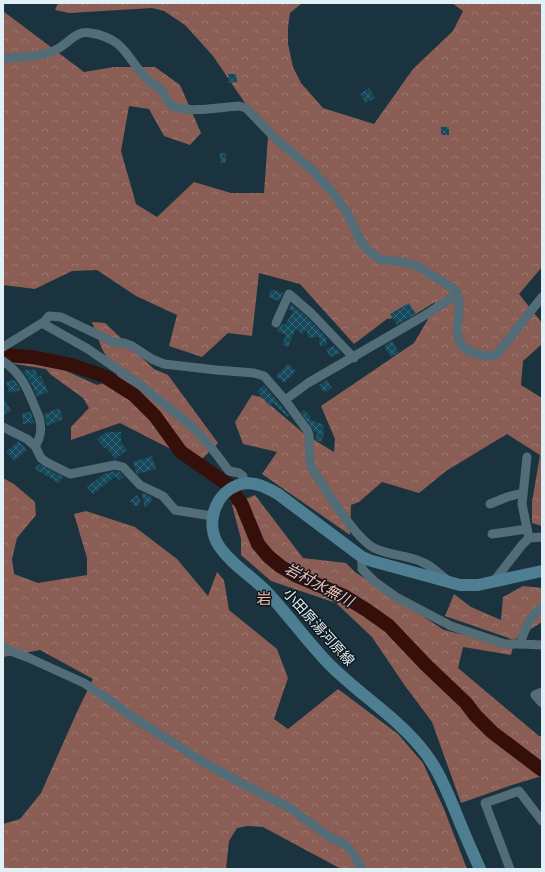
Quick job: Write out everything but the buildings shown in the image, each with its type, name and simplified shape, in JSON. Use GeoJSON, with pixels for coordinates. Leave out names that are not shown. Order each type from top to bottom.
{"type":"FeatureCollection","features":[{"type":"Feature","properties":{"kind":"main road"},"geometry":{"type":"LineString","coordinates":[[212,516],[216,506],[225,494],[240,485],[256,484],[278,494],[362,556],[372,561],[460,585],[478,585],[542,571]]}},
{"type":"Feature","properties":{"kind":"main road","name":"小田原湯河原線"},"geometry":{"type":"LineString","coordinates":[[212,516],[213,534],[218,546],[230,559],[264,589],[330,665],[409,734],[427,755],[440,776],[480,869]]}},
{"type":"Feature","properties":{"kind":"street"},"geometry":{"type":"LineString","coordinates":[[3,58],[40,56],[50,53],[61,47],[72,37],[80,33],[89,32],[103,36],[125,50],[146,78],[162,91],[167,102],[173,107],[192,109],[239,106],[246,108],[273,136],[313,171],[335,195],[346,211],[362,243],[371,253],[380,259],[407,263],[419,267],[454,289],[458,294],[460,302],[457,339],[468,352],[481,356],[497,354],[542,297]]}},
{"type":"Feature","properties":{"kind":"street"},"geometry":{"type":"LineString","coordinates":[[276,323],[289,294],[312,314],[354,358]]}},
{"type":"Feature","properties":{"kind":"street"},"geometry":{"type":"LineString","coordinates":[[285,400],[308,383],[354,358],[458,294]]}},
{"type":"Feature","properties":{"kind":"street"},"geometry":{"type":"LineString","coordinates":[[3,348],[43,323],[49,316],[61,317],[113,342],[124,343],[132,346],[152,359],[164,364],[254,373],[264,376],[285,400],[307,430],[309,436],[310,462],[314,472],[345,517],[362,538],[373,547],[384,552],[425,563],[452,584]]}},
{"type":"Feature","properties":{"kind":"street"},"geometry":{"type":"LineString","coordinates":[[43,323],[112,365],[193,427],[229,471],[239,473],[243,476],[240,485]]}},
{"type":"Feature","properties":{"kind":"street"},"geometry":{"type":"LineString","coordinates":[[3,361],[22,379],[39,417],[41,423],[40,436],[35,446]]}},
{"type":"Feature","properties":{"kind":"street"},"geometry":{"type":"LineString","coordinates":[[3,369],[13,369]]}},
{"type":"Feature","properties":{"kind":"street"},"geometry":{"type":"LineString","coordinates":[[3,427],[27,439],[35,446],[46,462],[70,474],[116,465],[122,467],[140,485],[163,496],[175,510],[212,516]]}},
{"type":"Feature","properties":{"kind":"street"},"geometry":{"type":"LineString","coordinates":[[494,581],[522,545],[528,533],[522,504],[527,457]]}},
{"type":"Feature","properties":{"kind":"street"},"geometry":{"type":"LineString","coordinates":[[490,504],[506,497],[523,493]]}},
{"type":"Feature","properties":{"kind":"street"},"geometry":{"type":"LineString","coordinates":[[492,534],[528,533],[542,537]]}},
{"type":"Feature","properties":{"kind":"street"},"geometry":{"type":"LineString","coordinates":[[362,556],[362,570],[375,582],[396,596],[451,626],[505,644],[542,645]]}},
{"type":"Feature","properties":{"kind":"street"},"geometry":{"type":"LineString","coordinates":[[520,644],[533,617],[537,611],[542,608]]}},
{"type":"Feature","properties":{"kind":"street"},"geometry":{"type":"LineString","coordinates":[[3,648],[30,658],[84,683],[131,716],[210,766],[290,808],[328,836],[346,845],[356,856],[362,869]]}},
{"type":"Feature","properties":{"kind":"street"},"geometry":{"type":"LineString","coordinates":[[542,692],[535,695],[542,703]]}},
{"type":"Feature","properties":{"kind":"street"},"geometry":{"type":"LineString","coordinates":[[510,869],[485,803],[519,791],[542,821]]}},
{"type":"Feature","properties":{"kind":"green space"},"geometry":{"type":"Polygon","coordinates":[[[58,3],[302,3],[290,13],[288,27],[288,44],[293,67],[301,83],[323,108],[374,124],[413,69],[453,31],[463,11],[452,3],[542,3],[542,267],[519,294],[542,323],[542,344],[523,361],[521,385],[542,398],[542,526],[532,523],[532,502],[540,455],[507,434],[446,471],[419,493],[382,482],[359,502],[351,505],[350,535],[262,474],[277,452],[243,444],[235,422],[252,395],[261,397],[303,433],[334,452],[335,439],[321,406],[414,343],[427,321],[435,302],[414,315],[387,319],[354,344],[300,284],[259,273],[252,336],[228,333],[202,357],[169,346],[177,315],[136,296],[97,270],[72,271],[35,289],[3,285],[3,11],[84,72],[114,67],[155,67],[180,85],[201,133],[190,145],[164,136],[149,109],[129,106],[121,151],[136,204],[157,217],[194,182],[231,193],[264,193],[268,137],[213,56],[185,25],[164,11],[152,8],[69,13],[55,10],[58,3]]]}},
{"type":"Feature","properties":{"kind":"green space"},"geometry":{"type":"Polygon","coordinates":[[[92,322],[105,323],[154,369],[168,375],[218,443],[198,463],[120,423],[71,440],[71,427],[89,408],[83,398],[50,374],[46,369],[3,362],[3,357],[55,366],[97,385],[119,378],[102,349],[92,322]]]}},
{"type":"Feature","properties":{"kind":"green space"},"geometry":{"type":"Polygon","coordinates":[[[3,478],[14,484],[35,502],[36,515],[17,538],[12,559],[14,574],[38,583],[87,575],[87,558],[74,514],[86,511],[135,527],[177,559],[208,596],[217,572],[224,580],[229,610],[277,649],[288,678],[274,719],[288,729],[338,689],[398,734],[423,763],[444,809],[467,869],[341,869],[263,827],[248,826],[237,828],[229,841],[226,869],[3,869],[3,824],[20,819],[41,793],[93,679],[40,650],[3,657],[3,478]]]}},
{"type":"Feature","properties":{"kind":"green space"},"geometry":{"type":"Polygon","coordinates":[[[255,495],[303,558],[346,563],[355,572],[444,630],[513,647],[511,655],[463,647],[458,668],[539,736],[542,736],[542,776],[461,803],[432,722],[403,683],[372,637],[336,603],[271,581],[241,555],[241,539],[232,505],[255,495]]]}},
{"type":"Feature","properties":{"kind":"green space"},"geometry":{"type":"Polygon","coordinates":[[[523,586],[542,588],[542,622],[514,640],[445,616],[454,594],[471,607],[501,620],[503,597],[523,586]]]}},
{"type":"Feature","properties":{"kind":"waterway","name":"岩村水無川"},"geometry":{"type":"LineString","coordinates":[[3,355],[32,357],[72,365],[104,376],[134,395],[155,416],[181,452],[230,486],[242,505],[258,544],[268,556],[280,566],[295,575],[344,596],[389,626],[426,665],[466,703],[475,715],[492,732],[542,770]]}},
{"type":"Feature","properties":{"kind":"district","name":"岩"},"geometry":{"type":"Point","coordinates":[264,599]}}]}
